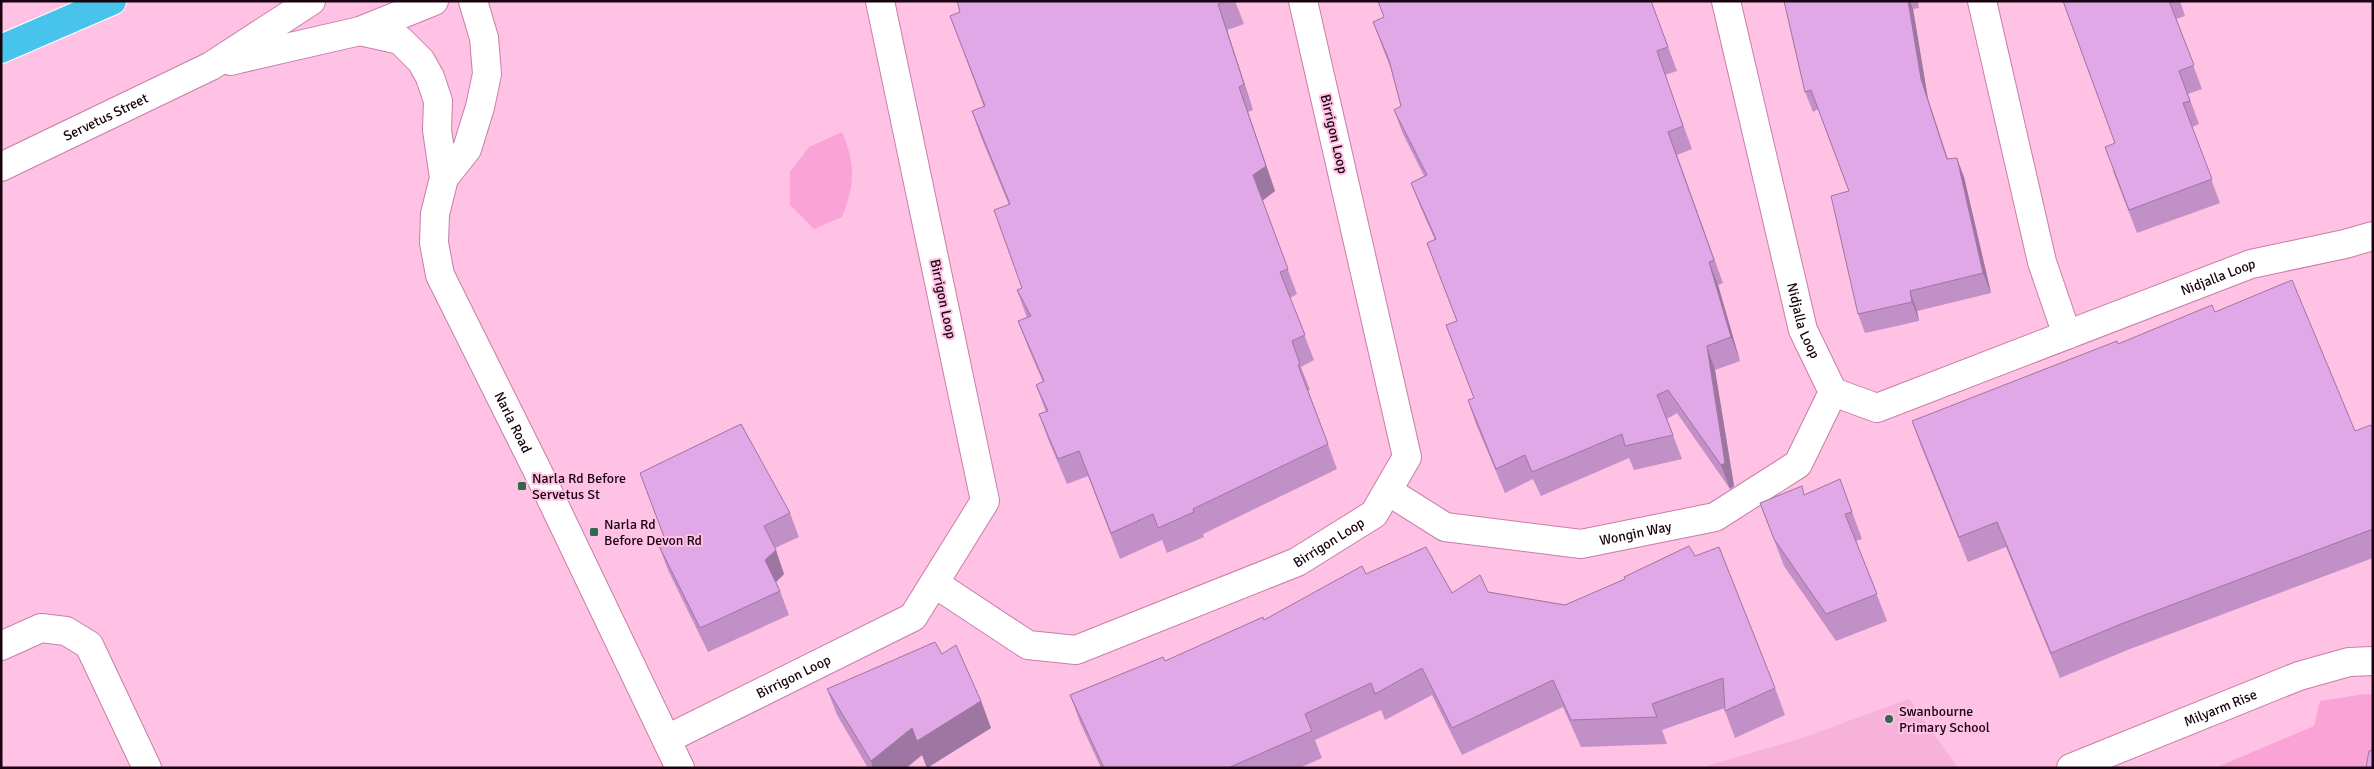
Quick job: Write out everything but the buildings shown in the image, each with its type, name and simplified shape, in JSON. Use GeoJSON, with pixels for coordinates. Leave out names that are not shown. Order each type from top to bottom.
{"type":"FeatureCollection","features":[{"type":"Feature","properties":{"kind":"highway"},"geometry":{"type":"LineString","coordinates":[[1,49],[112,1]]}},
{"type":"Feature","properties":{"kind":"street","name":"Servetus Street"},"geometry":{"type":"LineString","coordinates":[[1,167],[212,66],[311,1]]}},
{"type":"Feature","properties":{"kind":"street","name":"Servetus Street"},"geometry":{"type":"LineString","coordinates":[[212,66],[360,31],[434,1]]}},
{"type":"Feature","properties":{"kind":"street","name":"Narla Road"},"geometry":{"type":"LineString","coordinates":[[473,1],[484,38],[487,74],[480,107],[467,148],[444,178],[434,214],[434,243],[440,276],[546,488],[680,768]]}},
{"type":"Feature","properties":{"kind":"street","name":"Birrigon Loop"},"geometry":{"type":"LineString","coordinates":[[667,739],[913,617],[986,501],[880,1]]}},
{"type":"Feature","properties":{"kind":"street","name":"Birrigon Loop"},"geometry":{"type":"LineString","coordinates":[[934,583],[1028,645],[1076,650],[1297,562],[1374,514],[1407,457],[1304,1]]}},
{"type":"Feature","properties":{"kind":"street","name":"Nidjalla Loop"},"geometry":{"type":"LineString","coordinates":[[1726,1],[1803,330],[1833,392],[1877,408],[2251,264],[2345,244],[2373,236]]}},
{"type":"Feature","properties":{"kind":"street"},"geometry":{"type":"LineString","coordinates":[[1982,1],[2042,262],[2067,335]]}},
{"type":"Feature","properties":{"kind":"street","name":"Narla Road"},"geometry":{"type":"LineString","coordinates":[[360,31],[400,40],[421,61],[430,77],[438,101],[437,130],[444,178]]}},
{"type":"Feature","properties":{"kind":"street","name":"Wongin Way"},"geometry":{"type":"LineString","coordinates":[[1388,491],[1445,527],[1581,544],[1715,517],[1798,464],[1833,392]]}},
{"type":"Feature","properties":{"kind":"street"},"geometry":{"type":"LineString","coordinates":[[1,646],[41,628],[66,631],[89,645],[147,768]]}},
{"type":"Feature","properties":{"kind":"street","name":"Milyarm Rise"},"geometry":{"type":"LineString","coordinates":[[2071,768],[2299,676],[2349,662],[2373,661]]}},
{"type":"Feature","properties":{"kind":"shaded area"},"geometry":{"type":"Polygon","coordinates":[[[842,132],[852,165],[849,194],[842,217],[814,229],[790,205],[790,172],[809,147],[842,132]]]}},
{"type":"Feature","properties":{"kind":"shaded area"},"geometry":{"type":"Polygon","coordinates":[[[2365,694],[2373,695],[2373,768],[2215,768],[2314,726],[2320,701],[2365,694]]]}},
{"type":"Feature","properties":{"kind":"shaded area","name":"Swanbourne Primary School"},"geometry":{"type":"Polygon","coordinates":[[[1909,699],[1958,768],[1700,768],[1802,738],[1909,699]]]}},
{"type":"Feature","properties":{"kind":"place","name":"Narla Rd Before Servetus St"},"geometry":{"type":"Point","coordinates":[522,486]}},
{"type":"Feature","properties":{"kind":"place","name":"Narla Rd Before Devon Rd"},"geometry":{"type":"Point","coordinates":[594,532]}},
{"type":"Feature","properties":{"kind":"place","name":"Swanbourne Primary School"},"geometry":{"type":"Point","coordinates":[1889,719]}}]}
